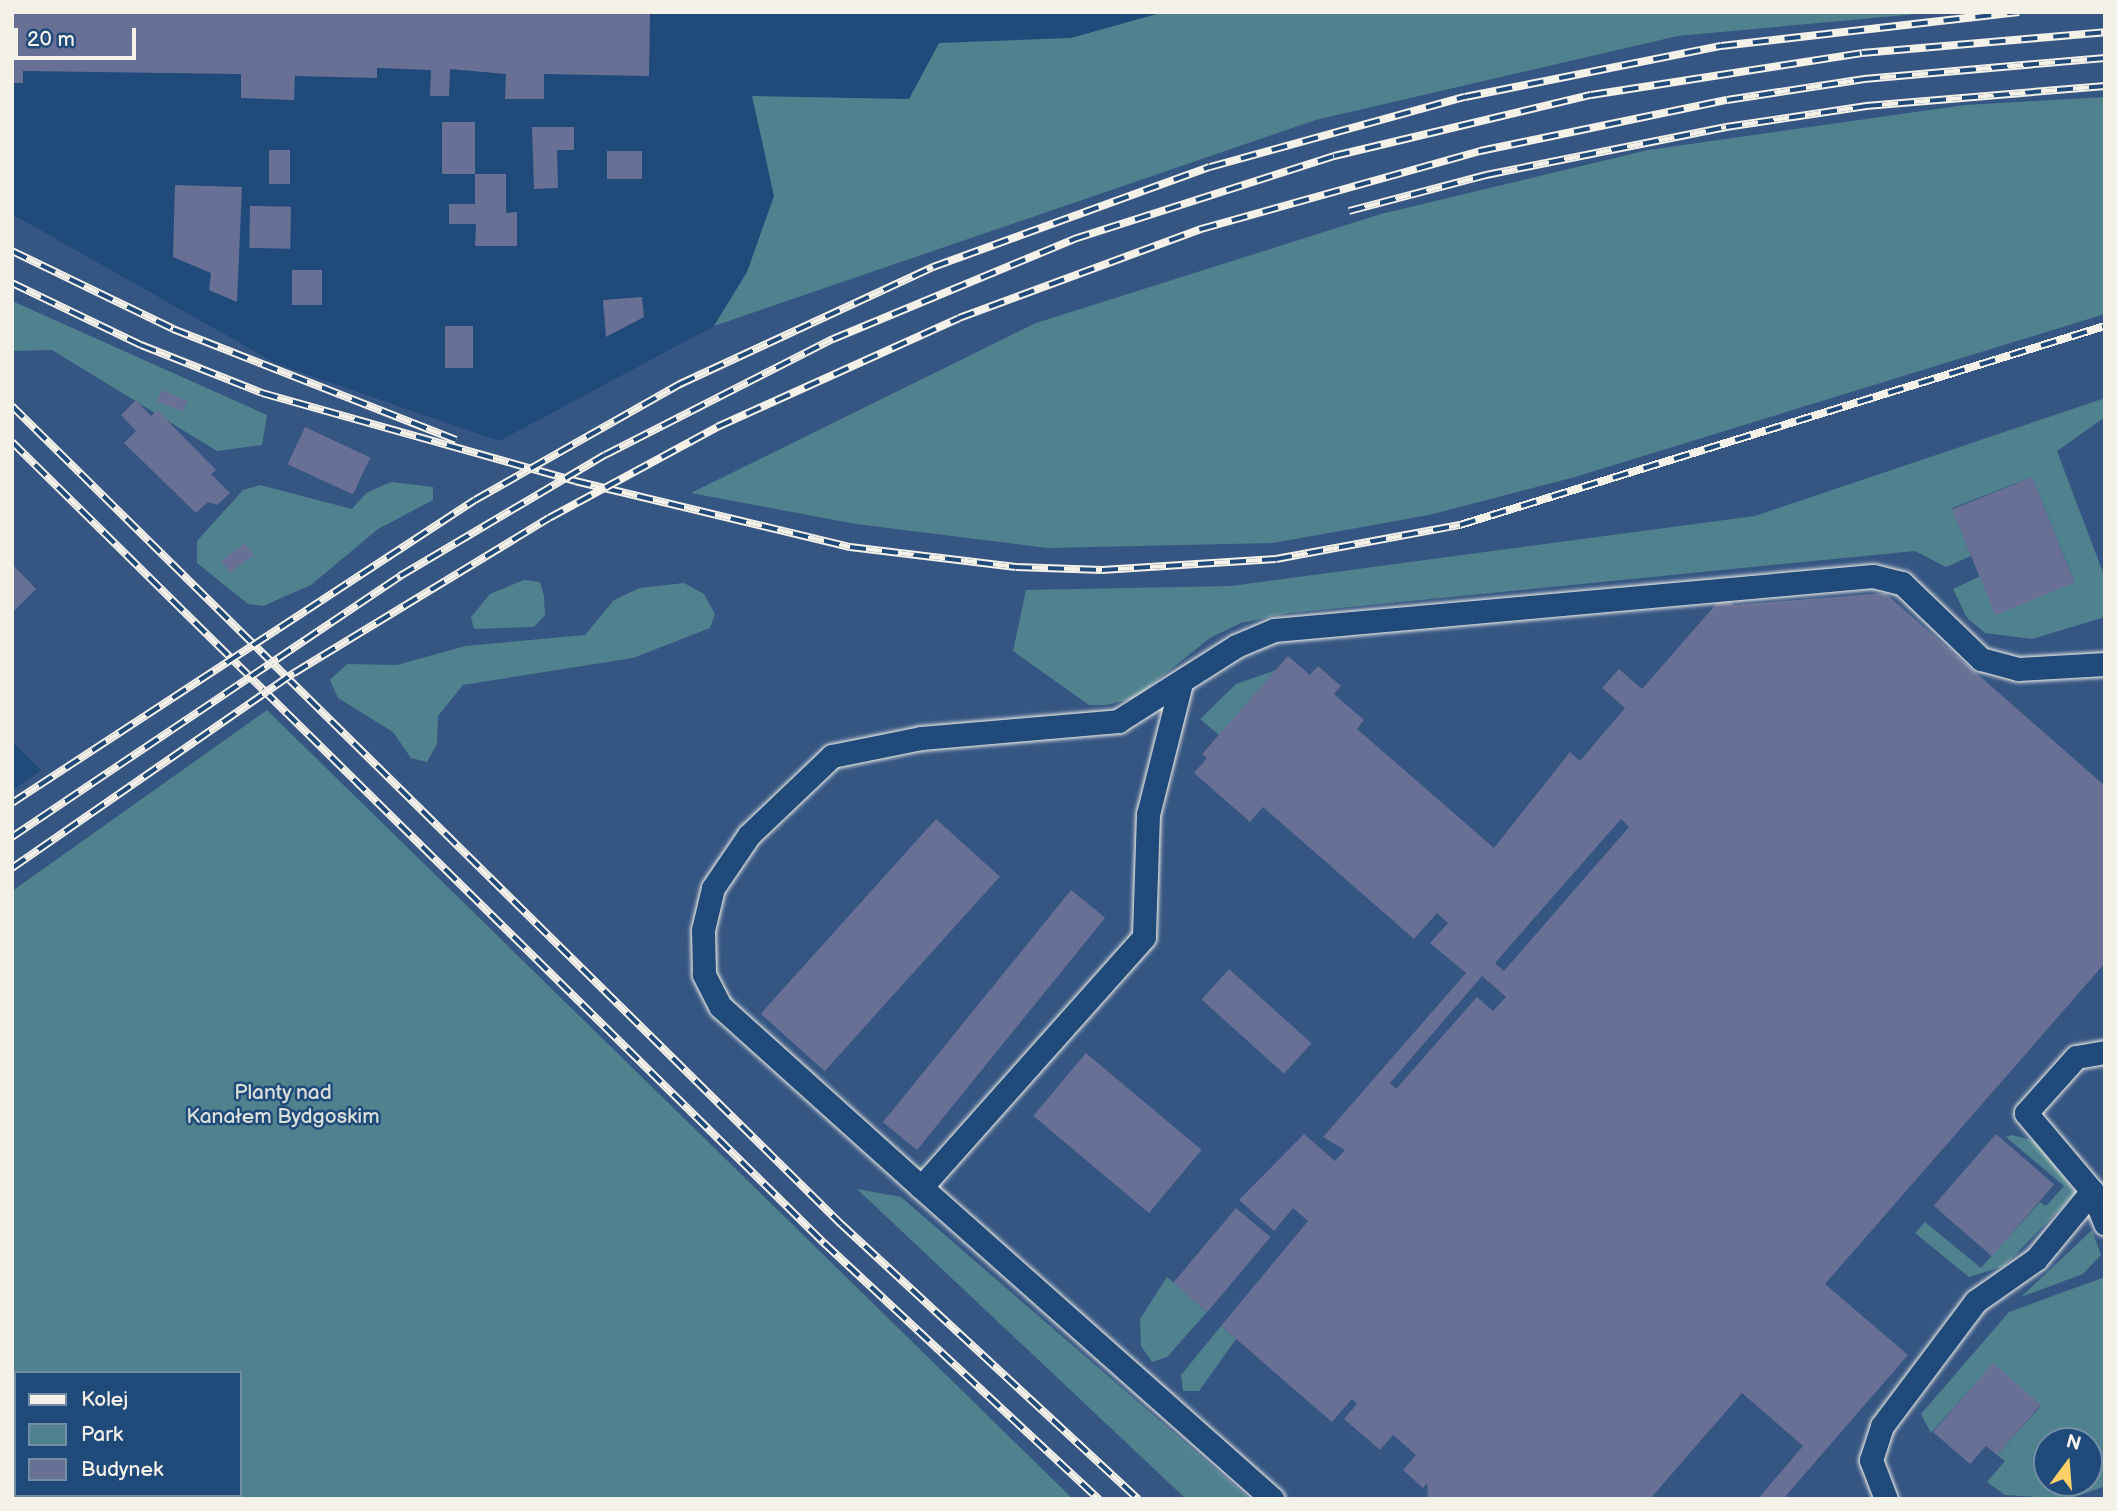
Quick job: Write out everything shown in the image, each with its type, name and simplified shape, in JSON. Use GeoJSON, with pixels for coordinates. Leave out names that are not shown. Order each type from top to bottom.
{"type":"FeatureCollection","features":[{"type":"Feature","properties":{"kind":"lane"},"geometry":{"type":"LineString","coordinates":[[1272,1499],[720,1006],[704,974],[703,930],[713,888],[748,835],[832,756],[920,738],[1118,721],[1180,687],[1236,646],[1274,630],[1874,576],[1902,583],[1981,659],[2018,670],[2105,664]]}},
{"type":"Feature","properties":{"kind":"lane"},"geometry":{"type":"LineString","coordinates":[[921,1187],[1144,937],[1148,814],[1180,687]]}},
{"type":"Feature","properties":{"kind":"lane"},"geometry":{"type":"LineString","coordinates":[[2105,1052],[2076,1057],[2026,1112],[2092,1191],[2105,1223]]}},
{"type":"Feature","properties":{"kind":"lane"},"geometry":{"type":"LineString","coordinates":[[1886,1499],[1871,1460],[1882,1426],[1976,1301],[2036,1259],[2092,1191]]}},
{"type":"Feature","properties":{"kind":"shaded area"},"geometry":{"type":"Polygon","coordinates":[[[1940,12],[2105,12],[2105,1499],[1073,1499],[267,710],[12,891],[12,791],[41,770],[12,741],[12,214],[277,364],[499,441],[714,326],[1316,120],[1678,36],[1940,12]]]}},
{"type":"Feature","properties":{"kind":"green space"},"geometry":{"type":"Polygon","coordinates":[[[1164,12],[1940,12],[1678,36],[1316,120],[714,326],[747,272],[774,196],[752,96],[909,99],[939,43],[1071,38],[1164,12]]]}},
{"type":"Feature","properties":{"kind":"green space"},"geometry":{"type":"Polygon","coordinates":[[[2105,97],[2105,314],[1575,477],[1429,515],[1273,543],[1048,548],[856,524],[691,493],[1036,323],[1381,214],[1648,150],[1965,105],[2105,97]]]}},
{"type":"Feature","properties":{"kind":"green space"},"geometry":{"type":"Polygon","coordinates":[[[12,301],[267,415],[262,445],[217,451],[52,350],[12,351],[12,301]]]}},
{"type":"Feature","properties":{"kind":"green space"},"geometry":{"type":"Polygon","coordinates":[[[2105,398],[2105,417],[2057,451],[2105,578],[2105,617],[2032,639],[1985,633],[1967,618],[1953,589],[1979,577],[2075,583],[2032,477],[1952,508],[1971,556],[1946,567],[1915,551],[1289,613],[1241,623],[1210,638],[1135,698],[1106,705],[1089,705],[1013,651],[1026,590],[1231,586],[1755,516],[2105,398]]]}},
{"type":"Feature","properties":{"kind":"green space"},"geometry":{"type":"Polygon","coordinates":[[[391,482],[433,487],[433,500],[378,529],[311,585],[263,606],[248,604],[197,563],[197,541],[243,490],[260,485],[352,509],[366,493],[391,482]]]}},
{"type":"Feature","properties":{"kind":"green space"},"geometry":{"type":"Polygon","coordinates":[[[524,580],[540,582],[544,596],[545,615],[534,627],[474,629],[471,617],[490,594],[524,580]]]}},
{"type":"Feature","properties":{"kind":"green space"},"geometry":{"type":"Polygon","coordinates":[[[684,583],[704,594],[715,614],[710,628],[633,658],[463,685],[438,716],[437,744],[427,762],[411,758],[393,732],[338,698],[330,680],[347,664],[397,665],[465,646],[585,635],[614,600],[640,588],[684,583]]]}},
{"type":"Feature","properties":{"kind":"green space"},"geometry":{"type":"Polygon","coordinates":[[[1276,670],[1219,735],[1200,719],[1236,684],[1276,670]]]}},
{"type":"Feature","properties":{"kind":"green space","name":"Planty nad Kanałem Bydgoskim"},"geometry":{"type":"Polygon","coordinates":[[[267,710],[1073,1499],[12,1499],[12,891],[267,710]]]}},
{"type":"Feature","properties":{"kind":"green space"},"geometry":{"type":"Polygon","coordinates":[[[2012,1135],[2036,1141],[2076,1193],[2004,1266],[1969,1277],[1915,1233],[1925,1222],[1981,1268],[2040,1202],[2046,1206],[2064,1186],[2006,1137],[2012,1135]]]}},
{"type":"Feature","properties":{"kind":"green space"},"geometry":{"type":"Polygon","coordinates":[[[857,1189],[901,1197],[1248,1497],[1186,1499],[857,1189]]]}},
{"type":"Feature","properties":{"kind":"green space"},"geometry":{"type":"Polygon","coordinates":[[[2092,1230],[2101,1255],[2083,1274],[2021,1297],[2092,1230]]]}},
{"type":"Feature","properties":{"kind":"green space"},"geometry":{"type":"Polygon","coordinates":[[[1167,1277],[1207,1312],[1167,1357],[1152,1362],[1141,1346],[1140,1319],[1167,1277]]]}},
{"type":"Feature","properties":{"kind":"green space"},"geometry":{"type":"Polygon","coordinates":[[[2105,1277],[2105,1486],[2103,1487],[2103,1427],[2033,1427],[2033,1497],[2005,1495],[1987,1482],[2005,1461],[1997,1455],[2041,1406],[1993,1364],[1931,1433],[1921,1414],[2009,1312],[2105,1277]]]}},
{"type":"Feature","properties":{"kind":"green space"},"geometry":{"type":"Polygon","coordinates":[[[1221,1326],[1236,1339],[1199,1391],[1183,1391],[1181,1375],[1221,1326]]]}},
{"type":"Feature","properties":{"kind":"green space"},"geometry":{"type":"Polygon","coordinates":[[[2038,1497],[2075,1497],[2070,1499],[2038,1497]]]}},
{"type":"Feature","properties":{"kind":"building"},"geometry":{"type":"Polygon","coordinates":[[[12,12],[650,12],[649,76],[544,74],[544,99],[505,99],[506,74],[450,69],[449,96],[430,96],[431,70],[377,68],[377,78],[295,76],[294,100],[241,98],[241,74],[23,71],[23,83],[12,83],[12,12]]]}},
{"type":"Feature","properties":{"kind":"building"},"geometry":{"type":"Polygon","coordinates":[[[442,122],[475,122],[475,174],[442,174],[442,122]]]}},
{"type":"Feature","properties":{"kind":"building"},"geometry":{"type":"Polygon","coordinates":[[[532,127],[574,127],[574,150],[557,150],[558,188],[534,189],[532,127]]]}},
{"type":"Feature","properties":{"kind":"building"},"geometry":{"type":"Polygon","coordinates":[[[269,150],[290,150],[290,184],[269,184],[269,150]]]}},
{"type":"Feature","properties":{"kind":"building"},"geometry":{"type":"Polygon","coordinates":[[[607,151],[642,151],[642,179],[607,179],[607,151]]]}},
{"type":"Feature","properties":{"kind":"building"},"geometry":{"type":"Polygon","coordinates":[[[475,174],[506,174],[506,213],[517,212],[517,246],[475,246],[476,224],[449,224],[449,204],[475,204],[475,174]]]}},
{"type":"Feature","properties":{"kind":"building"},"geometry":{"type":"Polygon","coordinates":[[[175,185],[242,187],[237,302],[209,290],[211,273],[173,257],[175,185]]]}},
{"type":"Feature","properties":{"kind":"building"},"geometry":{"type":"Polygon","coordinates":[[[250,206],[291,207],[290,249],[249,248],[250,206]]]}},
{"type":"Feature","properties":{"kind":"building"},"geometry":{"type":"Polygon","coordinates":[[[292,270],[322,270],[322,305],[292,305],[292,270]]]}},
{"type":"Feature","properties":{"kind":"building"},"geometry":{"type":"Polygon","coordinates":[[[642,297],[644,317],[606,337],[603,300],[642,297]]]}},
{"type":"Feature","properties":{"kind":"building"},"geometry":{"type":"Polygon","coordinates":[[[445,326],[473,326],[473,368],[445,368],[445,326]]]}},
{"type":"Feature","properties":{"kind":"building"},"geometry":{"type":"Polygon","coordinates":[[[162,390],[188,401],[183,412],[157,401],[162,390]]]}},
{"type":"Feature","properties":{"kind":"building"},"geometry":{"type":"Polygon","coordinates":[[[136,400],[151,416],[157,410],[216,470],[211,474],[230,493],[217,505],[208,502],[196,513],[124,443],[136,431],[121,415],[136,400]]]}},
{"type":"Feature","properties":{"kind":"building"},"geometry":{"type":"Polygon","coordinates":[[[305,427],[370,457],[353,495],[288,464],[305,427]]]}},
{"type":"Feature","properties":{"kind":"building"},"geometry":{"type":"Polygon","coordinates":[[[2032,477],[2075,583],[1995,615],[1952,509],[2032,477]]]}},
{"type":"Feature","properties":{"kind":"building"},"geometry":{"type":"Polygon","coordinates":[[[245,543],[254,555],[230,573],[221,561],[245,543]]]}},
{"type":"Feature","properties":{"kind":"building"},"geometry":{"type":"Polygon","coordinates":[[[12,564],[36,589],[12,613],[12,564]]]}},
{"type":"Feature","properties":{"kind":"building"},"geometry":{"type":"Polygon","coordinates":[[[1885,593],[2105,786],[2105,963],[1825,1284],[1908,1355],[1783,1499],[1758,1499],[1803,1446],[1742,1393],[1650,1499],[1428,1499],[1427,1483],[1423,1488],[1403,1470],[1416,1455],[1393,1435],[1380,1450],[1344,1419],[1357,1404],[1352,1399],[1332,1422],[1221,1326],[1308,1221],[1293,1208],[1274,1231],[1239,1200],[1304,1134],[1335,1161],[1345,1150],[1323,1137],[1466,973],[1430,943],[1448,923],[1437,913],[1414,939],[1263,807],[1250,822],[1194,773],[1207,758],[1202,754],[1288,656],[1310,675],[1318,666],[1341,686],[1334,694],[1364,720],[1357,729],[1494,848],[1570,752],[1580,761],[1625,708],[1602,688],[1619,669],[1642,689],[1724,595],[1734,605],[1885,593]],[[1621,819],[1495,963],[1504,971],[1629,827],[1621,819]],[[1482,976],[1390,1083],[1396,1089],[1477,997],[1493,1011],[1506,997],[1482,976]]]}},
{"type":"Feature","properties":{"kind":"building"},"geometry":{"type":"Polygon","coordinates":[[[936,819],[1000,877],[825,1071],[761,1014],[936,819]]]}},
{"type":"Feature","properties":{"kind":"building"},"geometry":{"type":"Polygon","coordinates":[[[1071,890],[1105,918],[917,1150],[883,1122],[1071,890]]]}},
{"type":"Feature","properties":{"kind":"building"},"geometry":{"type":"Polygon","coordinates":[[[1229,969],[1311,1043],[1284,1074],[1202,999],[1229,969]]]}},
{"type":"Feature","properties":{"kind":"building"},"geometry":{"type":"Polygon","coordinates":[[[1086,1053],[1202,1150],[1149,1213],[1033,1116],[1086,1053]]]}},
{"type":"Feature","properties":{"kind":"building"},"geometry":{"type":"Polygon","coordinates":[[[1996,1134],[2054,1185],[1992,1256],[1934,1206],[1996,1134]]]}},
{"type":"Feature","properties":{"kind":"building"},"geometry":{"type":"Polygon","coordinates":[[[1236,1208],[1270,1237],[1207,1312],[1173,1283],[1236,1208]]]}},
{"type":"Feature","properties":{"kind":"building"},"geometry":{"type":"Polygon","coordinates":[[[1993,1363],[2041,1405],[1997,1455],[1986,1446],[1970,1464],[1933,1432],[1993,1363]]]}},
{"type":"Feature","properties":{"kind":"railway"},"geometry":{"type":"LineString","coordinates":[[12,803],[475,500],[680,384],[933,267],[1210,167],[1465,97],[1721,46],[2019,12]]}},
{"type":"Feature","properties":{"kind":"railway"},"geometry":{"type":"LineString","coordinates":[[12,837],[400,576],[605,455],[833,339],[1074,239],[1334,156],[1591,95],[1862,53],[2105,32]]}},
{"type":"Feature","properties":{"kind":"railway"},"geometry":{"type":"LineString","coordinates":[[12,868],[294,673],[549,518],[717,427],[959,318],[1201,229],[1480,151],[1727,100],[1864,79],[2105,58]]}},
{"type":"Feature","properties":{"kind":"railway"},"geometry":{"type":"LineString","coordinates":[[1349,211],[1486,175],[1726,127],[1866,106],[2105,86]]}},
{"type":"Feature","properties":{"kind":"railway"},"geometry":{"type":"LineString","coordinates":[[12,251],[173,329],[456,440]]}},
{"type":"Feature","properties":{"kind":"railway"},"geometry":{"type":"LineString","coordinates":[[12,283],[141,345],[262,393],[575,481],[850,547],[1016,567],[1102,570],[1276,559],[1460,525],[2105,326]]}},
{"type":"Feature","properties":{"kind":"railway"},"geometry":{"type":"LineString","coordinates":[[12,406],[841,1224],[1138,1499]]}},
{"type":"Feature","properties":{"kind":"railway"},"geometry":{"type":"LineString","coordinates":[[12,442],[824,1243],[1099,1499]]}}]}
